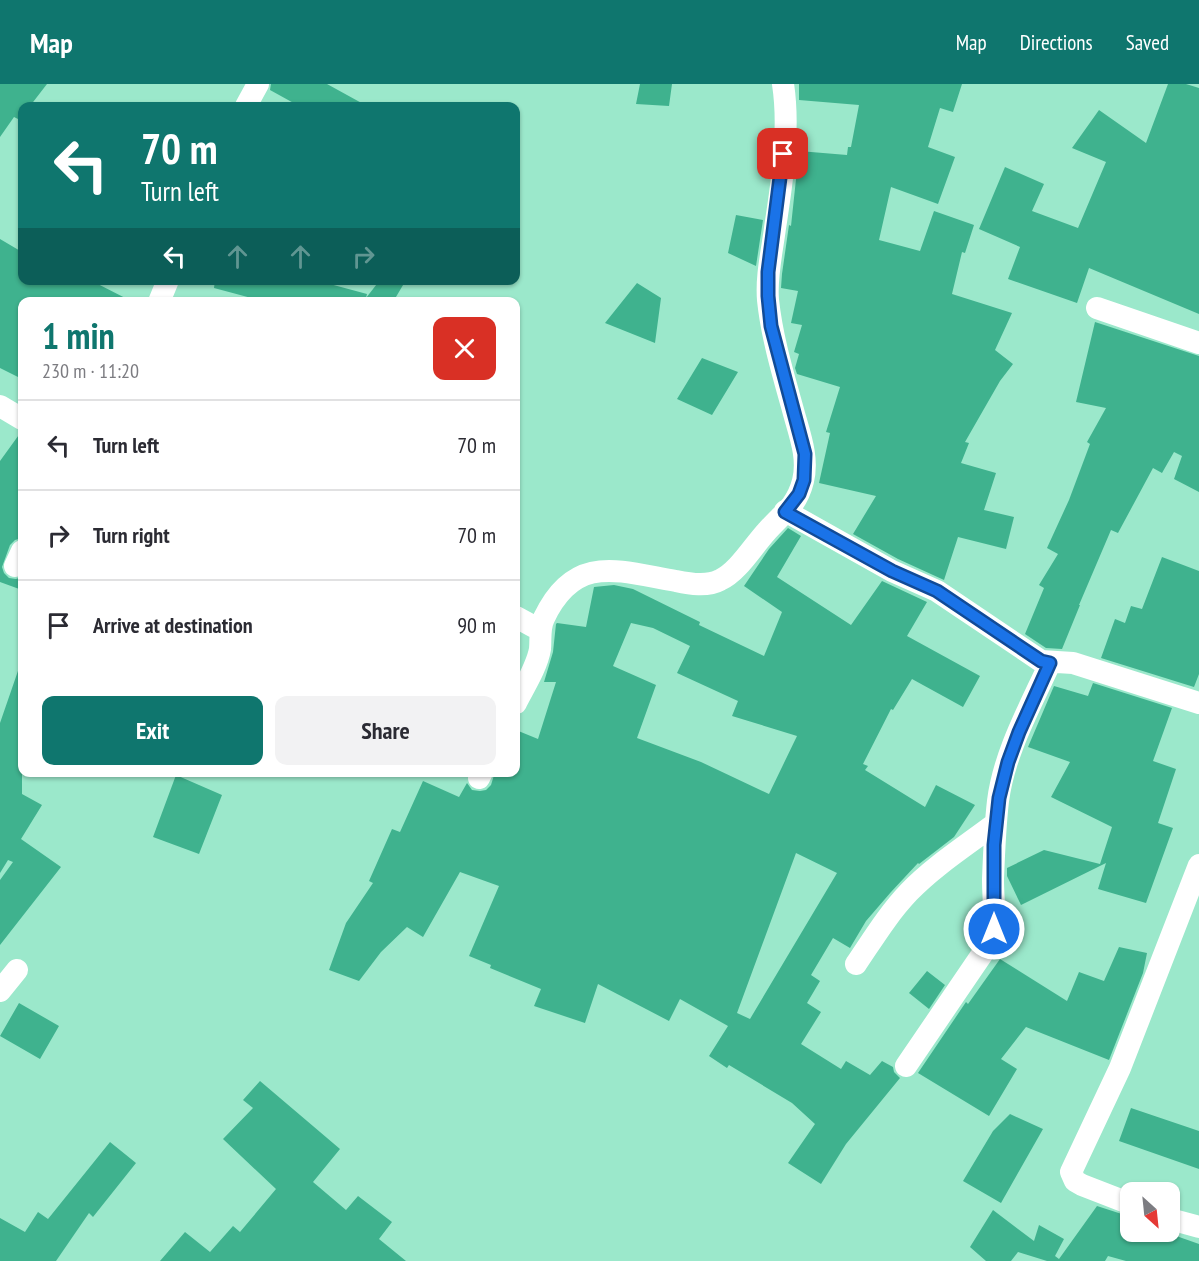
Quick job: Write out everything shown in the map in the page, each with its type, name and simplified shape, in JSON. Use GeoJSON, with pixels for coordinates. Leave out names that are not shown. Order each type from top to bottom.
{"type":"FeatureCollection","features":[{"type":"Feature","properties":{"kind":"street"},"geometry":{"type":"LineString","coordinates":[[248,102],[258,84]]}},
{"type":"Feature","properties":{"kind":"street"},"geometry":{"type":"LineString","coordinates":[[520,694],[540,650],[540,630],[543,618],[564,588],[582,574],[595,571],[617,571],[690,584],[709,584],[720,580],[733,571],[799,494],[804,480],[805,454],[771,326],[768,296],[768,272],[786,132],[786,100],[783,84]]}},
{"type":"Feature","properties":{"kind":"street"},"geometry":{"type":"LineString","coordinates":[[1097,308],[1199,343]]}},
{"type":"Feature","properties":{"kind":"street"},"geometry":{"type":"LineString","coordinates":[[0,406],[18,417]]}},
{"type":"Feature","properties":{"kind":"street"},"geometry":{"type":"LineString","coordinates":[[785,512],[892,571],[937,591],[1041,661],[1073,663],[1199,703]]}},
{"type":"Feature","properties":{"kind":"street"},"geometry":{"type":"LineString","coordinates":[[520,619],[540,630]]}},
{"type":"Feature","properties":{"kind":"street"},"geometry":{"type":"LineString","coordinates":[[906,1066],[987,947],[994,929],[994,845],[999,798],[1008,762],[1019,732],[1050,663]]}},
{"type":"Feature","properties":{"kind":"street"},"geometry":{"type":"LineString","coordinates":[[856,964],[885,920],[908,893],[921,880],[996,823]]}},
{"type":"Feature","properties":{"kind":"street"},"geometry":{"type":"LineString","coordinates":[[1120,1200],[1082,1185],[1075,1181],[1071,1172],[1119,1068],[1199,864]]}},
{"type":"Feature","properties":{"kind":"street"},"geometry":{"type":"LineString","coordinates":[[0,991],[17,970]]}},
{"type":"Feature","properties":{"kind":"street"},"geometry":{"type":"LineString","coordinates":[[1180,1222],[1199,1227]]}},
{"type":"Feature","properties":{"kind":"building"},"geometry":{"type":"Polygon","coordinates":[[[0,84],[47,84],[33,102],[18,102],[18,119],[14,117],[0,137],[0,84]]]}},
{"type":"Feature","properties":{"kind":"building"},"geometry":{"type":"Polygon","coordinates":[[[271,84],[327,84],[360,102],[292,102],[270,90],[271,84]]]}},
{"type":"Feature","properties":{"kind":"building"},"geometry":{"type":"Polygon","coordinates":[[[640,84],[672,84],[669,106],[636,104],[640,84]]]}},
{"type":"Feature","properties":{"kind":"building"},"geometry":{"type":"Polygon","coordinates":[[[799,84],[962,84],[953,112],[940,108],[928,147],[955,157],[938,204],[891,187],[879,240],[920,251],[934,211],[974,225],[965,253],[962,252],[952,294],[1012,313],[995,350],[1013,364],[1000,381],[965,442],[969,443],[961,463],[996,473],[984,510],[1014,517],[1006,549],[958,537],[944,580],[898,559],[853,534],[876,496],[819,483],[830,433],[826,432],[840,387],[797,374],[795,368],[799,354],[794,352],[802,325],[791,323],[798,291],[781,288],[782,274],[789,225],[791,226],[799,151],[847,155],[848,147],[851,147],[859,105],[799,100],[799,84]]]}},
{"type":"Feature","properties":{"kind":"building"},"geometry":{"type":"Polygon","coordinates":[[[1168,84],[1186,84],[1199,88],[1199,314],[1089,268],[1077,303],[1008,279],[1020,247],[979,229],[1005,167],[1044,184],[1032,211],[1078,228],[1106,162],[1072,148],[1099,110],[1146,143],[1168,84]]]}},
{"type":"Feature","properties":{"kind":"building"},"geometry":{"type":"Polygon","coordinates":[[[736,215],[763,220],[756,266],[728,253],[736,215]]]}},
{"type":"Feature","properties":{"kind":"building"},"geometry":{"type":"Polygon","coordinates":[[[0,239],[18,250],[18,285],[100,285],[123,297],[18,297],[18,377],[0,368],[0,239]]]}},
{"type":"Feature","properties":{"kind":"building"},"geometry":{"type":"Polygon","coordinates":[[[637,283],[661,298],[655,343],[605,323],[637,283]]]}},
{"type":"Feature","properties":{"kind":"building"},"geometry":{"type":"Polygon","coordinates":[[[214,285],[334,285],[367,294],[366,297],[247,297],[214,288],[214,285]]]}},
{"type":"Feature","properties":{"kind":"building"},"geometry":{"type":"Polygon","coordinates":[[[376,285],[403,285],[396,297],[367,297],[376,285]]]}},
{"type":"Feature","properties":{"kind":"building"},"geometry":{"type":"Polygon","coordinates":[[[1095,322],[1199,356],[1199,492],[1174,479],[1182,456],[1174,452],[1162,473],[1153,468],[1118,533],[1111,530],[1062,649],[1046,648],[1025,634],[1044,588],[1039,585],[1058,554],[1047,548],[1069,500],[1090,444],[1087,442],[1106,408],[1076,402],[1095,322]]]}},
{"type":"Feature","properties":{"kind":"building"},"geometry":{"type":"Polygon","coordinates":[[[702,358],[738,372],[712,415],[677,399],[702,358]]]}},
{"type":"Feature","properties":{"kind":"building"},"geometry":{"type":"Polygon","coordinates":[[[18,436],[18,539],[10,545],[2,567],[9,578],[18,578],[18,589],[0,582],[0,461],[18,436]]]}},
{"type":"Feature","properties":{"kind":"building"},"geometry":{"type":"Polygon","coordinates":[[[788,528],[801,536],[777,577],[851,625],[882,581],[927,602],[907,636],[980,676],[963,707],[912,679],[893,710],[891,709],[863,764],[868,766],[865,770],[925,807],[936,785],[975,805],[954,837],[918,863],[891,892],[866,921],[850,948],[833,938],[811,975],[820,981],[807,1003],[821,1012],[801,1044],[841,1069],[846,1061],[870,1075],[882,1061],[893,1067],[894,1072],[900,1078],[846,1144],[821,1184],[788,1163],[815,1124],[792,1103],[729,1065],[727,1068],[709,1056],[728,1026],[680,999],[669,1021],[598,984],[585,1023],[534,1006],[541,989],[490,968],[491,965],[469,956],[499,886],[460,872],[423,937],[407,927],[381,952],[359,981],[329,970],[346,923],[373,883],[369,881],[392,829],[400,832],[423,781],[459,797],[467,783],[472,790],[480,791],[486,790],[491,785],[493,777],[520,777],[520,732],[538,739],[556,682],[544,682],[553,652],[556,624],[586,627],[594,587],[614,585],[633,589],[700,622],[699,625],[764,656],[782,612],[744,586],[769,549],[788,528]],[[631,623],[613,666],[656,685],[637,738],[701,762],[769,794],[797,736],[732,716],[738,701],[677,673],[690,646],[653,628],[631,623]],[[796,853],[737,1013],[750,1019],[837,873],[796,853]]]}},
{"type":"Feature","properties":{"kind":"building"},"geometry":{"type":"Polygon","coordinates":[[[1162,557],[1199,571],[1199,674],[1194,687],[1101,658],[1115,619],[1125,623],[1131,606],[1142,609],[1162,557]]]}},
{"type":"Feature","properties":{"kind":"building"},"geometry":{"type":"Polygon","coordinates":[[[18,671],[18,777],[22,777],[22,794],[42,805],[21,839],[61,867],[0,945],[0,880],[13,862],[8,860],[0,873],[0,723],[18,671]]]}},
{"type":"Feature","properties":{"kind":"building"},"geometry":{"type":"Polygon","coordinates":[[[1093,683],[1172,708],[1153,761],[1176,769],[1158,823],[1173,828],[1146,903],[1098,889],[1106,863],[1021,905],[1007,876],[1007,868],[1044,850],[1100,864],[1112,827],[1051,797],[1070,762],[1028,747],[1054,686],[1088,696],[1093,683]]]}},
{"type":"Feature","properties":{"kind":"building"},"geometry":{"type":"Polygon","coordinates":[[[175,777],[181,777],[222,795],[199,854],[153,837],[175,777]]]}},
{"type":"Feature","properties":{"kind":"building"},"geometry":{"type":"Polygon","coordinates":[[[1119,947],[1147,953],[1143,973],[1109,1060],[1026,1027],[1001,1059],[1017,1069],[989,1116],[918,1073],[966,1002],[968,1004],[1000,959],[1067,1001],[1079,972],[1104,981],[1119,947]]]}},
{"type":"Feature","properties":{"kind":"building"},"geometry":{"type":"Polygon","coordinates":[[[927,971],[945,985],[929,1009],[909,993],[927,971]]]}},
{"type":"Feature","properties":{"kind":"building"},"geometry":{"type":"Polygon","coordinates":[[[19,1003],[59,1026],[40,1059],[0,1036],[19,1003]]]}},
{"type":"Feature","properties":{"kind":"building"},"geometry":{"type":"Polygon","coordinates":[[[260,1081],[340,1149],[313,1182],[346,1210],[358,1196],[392,1222],[379,1239],[406,1261],[160,1261],[185,1232],[210,1252],[233,1226],[240,1232],[276,1189],[223,1139],[253,1108],[243,1100],[260,1081]]]}},
{"type":"Feature","properties":{"kind":"building"},"geometry":{"type":"Polygon","coordinates":[[[1131,1108],[1199,1131],[1199,1169],[1119,1141],[1131,1108]]]}},
{"type":"Feature","properties":{"kind":"building"},"geometry":{"type":"Polygon","coordinates":[[[1010,1114],[1043,1129],[1001,1203],[963,1181],[993,1131],[1010,1114]]]}},
{"type":"Feature","properties":{"kind":"building"},"geometry":{"type":"Polygon","coordinates":[[[110,1142],[136,1163],[93,1217],[89,1213],[56,1261],[0,1261],[0,1218],[25,1232],[38,1212],[48,1219],[110,1142]]]}},
{"type":"Feature","properties":{"kind":"building"},"geometry":{"type":"Polygon","coordinates":[[[1097,1206],[1120,1213],[1120,1242],[1180,1242],[1180,1237],[1199,1244],[1199,1261],[1126,1261],[1108,1256],[1105,1261],[1047,1261],[1018,1252],[1011,1261],[986,1261],[970,1247],[993,1210],[1034,1241],[1039,1225],[1064,1239],[1055,1256],[1059,1259],[1097,1206]]]}},
{"type":"Feature","properties":{"kind":"route"},"geometry":{"type":"LineString","coordinates":[[783,154],[768,272],[768,296],[771,326],[805,454],[804,480],[799,494],[785,512],[892,571],[908,576],[937,591],[1041,661],[1050,663],[1019,732],[1008,762],[999,798],[994,845],[994,929]]}}]}
